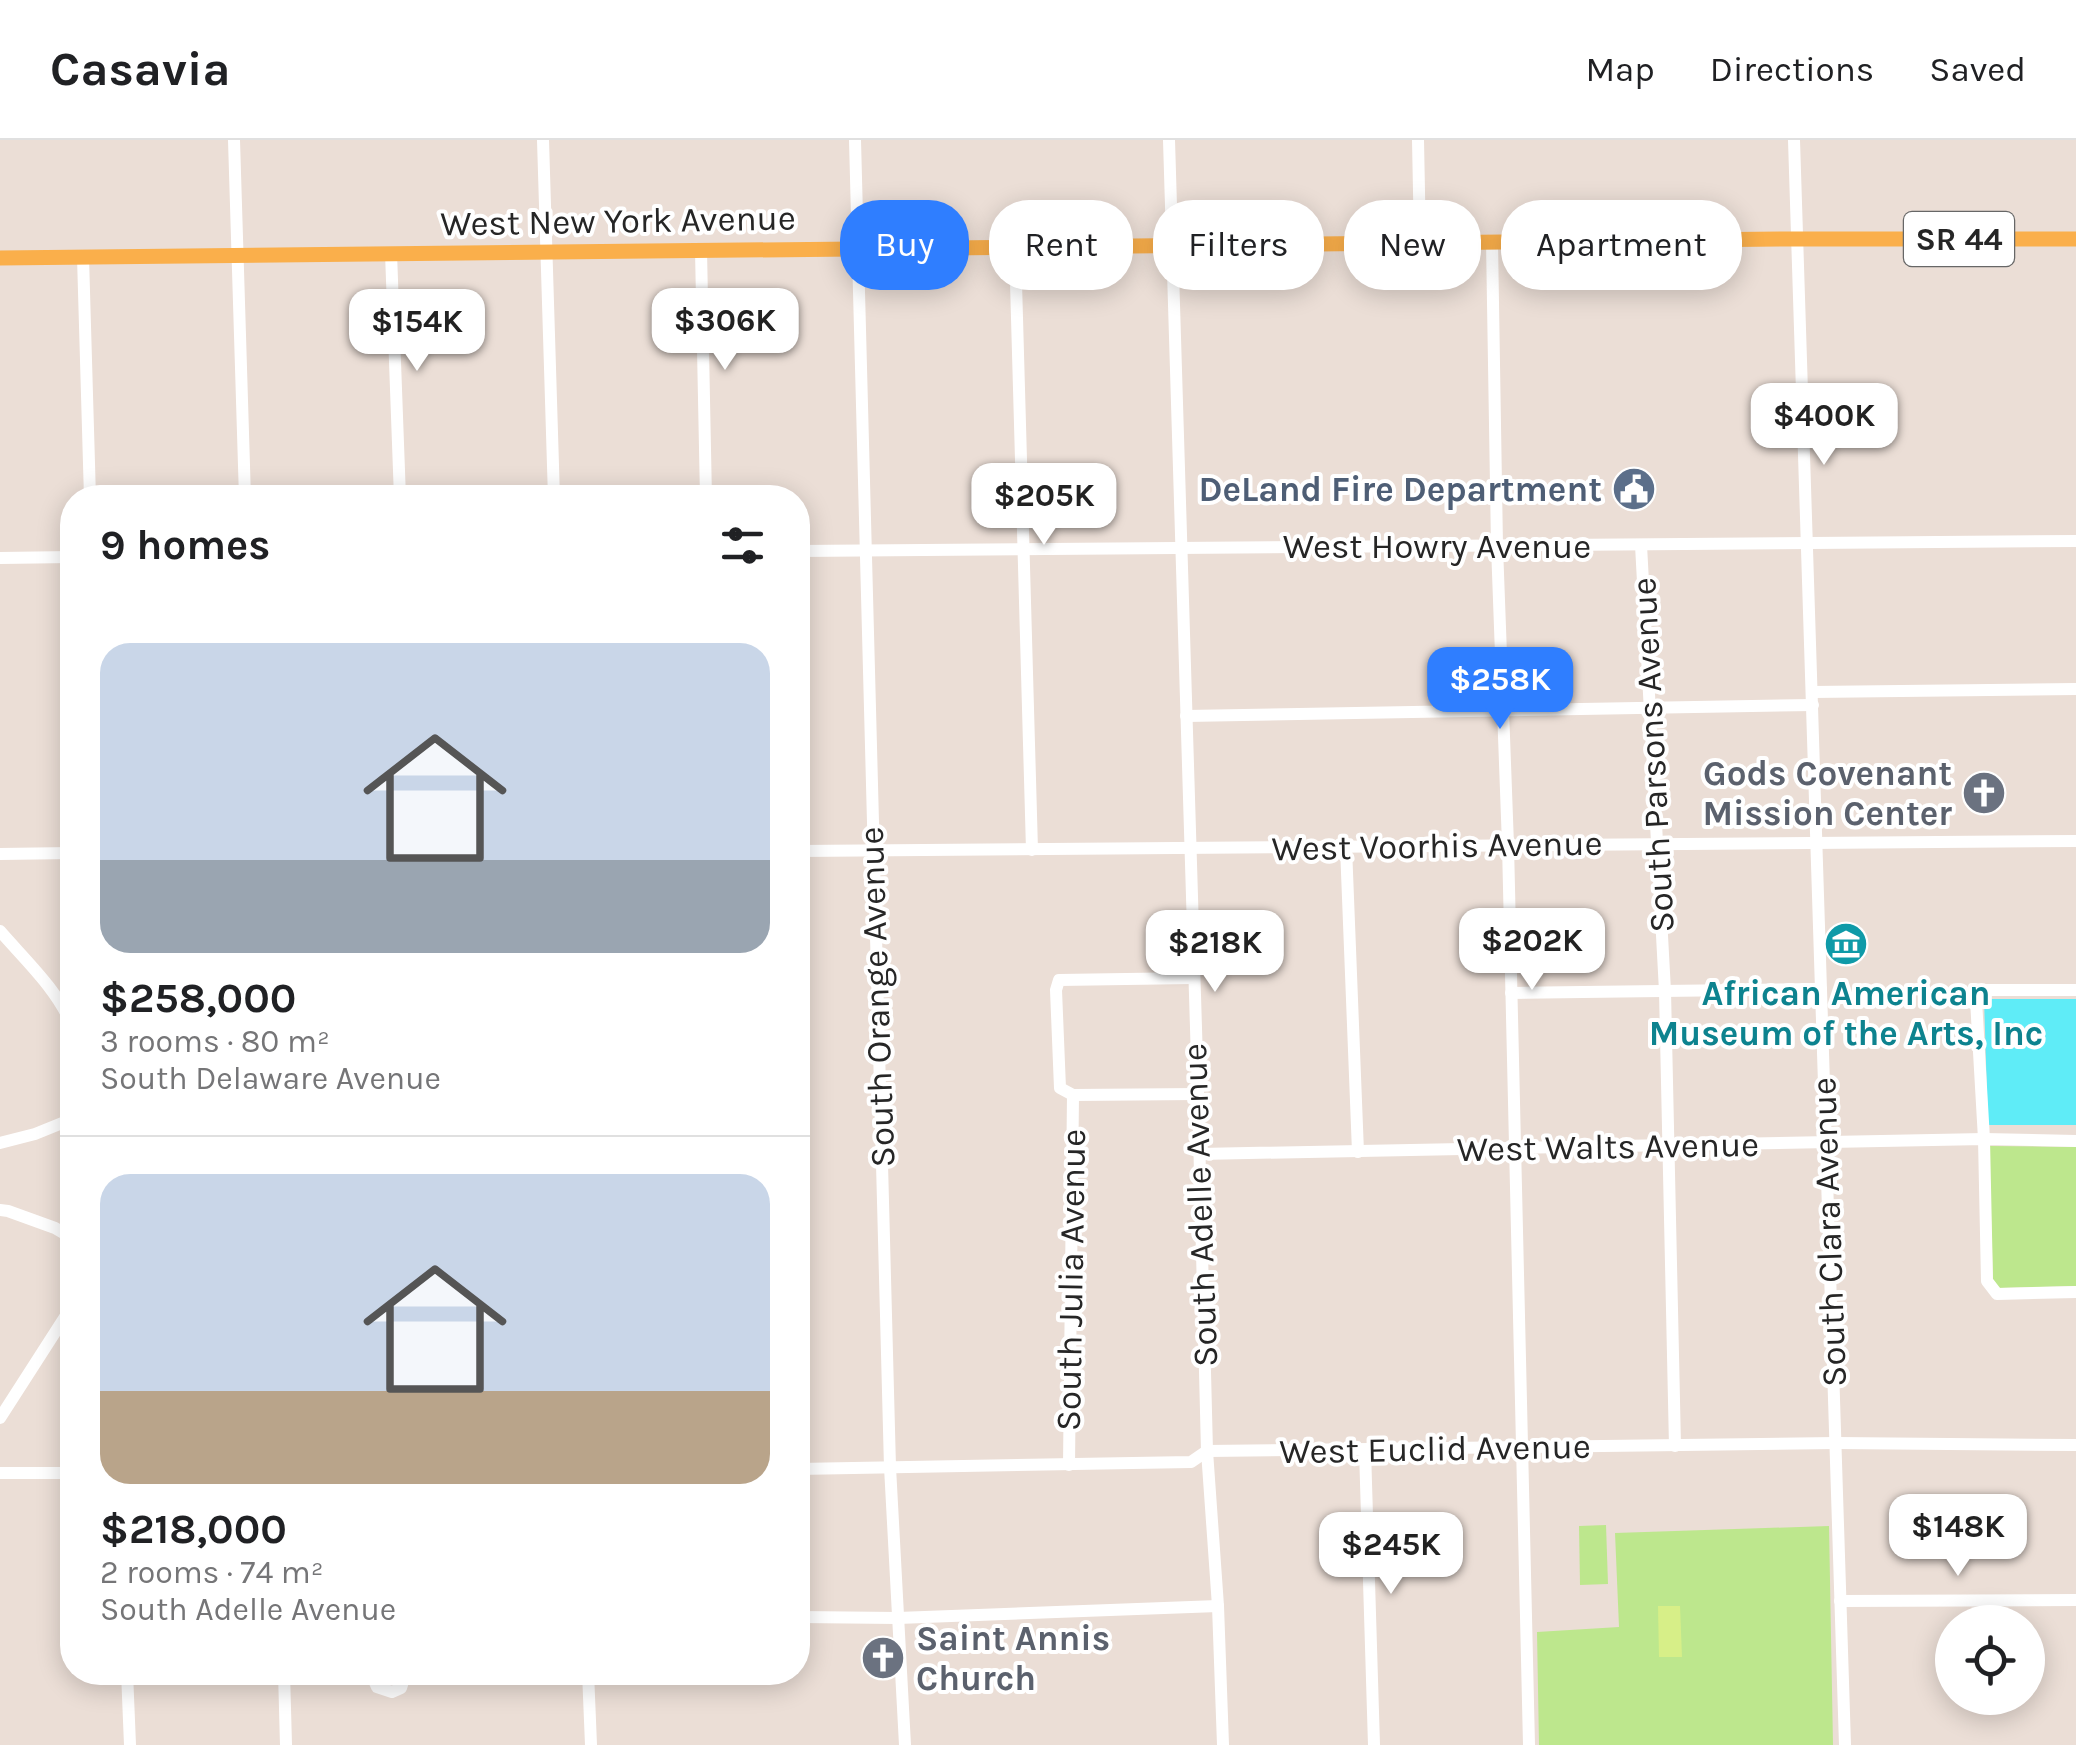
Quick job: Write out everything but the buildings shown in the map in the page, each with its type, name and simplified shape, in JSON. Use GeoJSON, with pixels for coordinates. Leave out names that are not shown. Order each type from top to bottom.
{"type":"FeatureCollection","features":[{"type":"Feature","properties":{"kind":"main road","name":"West New York Avenue"},"geometry":{"type":"LineString","coordinates":[[1481,242],[2076,239]]}},
{"type":"Feature","properties":{"kind":"main road","name":"West New York Avenue"},"geometry":{"type":"LineString","coordinates":[[0,258],[840,248]]}},
{"type":"Feature","properties":{"kind":"street"},"geometry":{"type":"LineString","coordinates":[[234,140],[245,485]]}},
{"type":"Feature","properties":{"kind":"street"},"geometry":{"type":"LineString","coordinates":[[543,140],[554,485]]}},
{"type":"Feature","properties":{"kind":"street","name":"South Orange Avenue"},"geometry":{"type":"LineString","coordinates":[[854,140],[856,200]]}},
{"type":"Feature","properties":{"kind":"street","name":"South Adelle Avenue"},"geometry":{"type":"LineString","coordinates":[[1169,140],[1171,200]]}},
{"type":"Feature","properties":{"kind":"street"},"geometry":{"type":"LineString","coordinates":[[1418,140],[1419,200]]}},
{"type":"Feature","properties":{"kind":"street","name":"South Clara Avenue"},"geometry":{"type":"LineString","coordinates":[[1794,140],[1845,1745]]}},
{"type":"Feature","properties":{"kind":"street"},"geometry":{"type":"LineString","coordinates":[[1492,242],[1529,1745]]}},
{"type":"Feature","properties":{"kind":"street"},"geometry":{"type":"LineString","coordinates":[[701,250],[706,485]]}},
{"type":"Feature","properties":{"kind":"street"},"geometry":{"type":"LineString","coordinates":[[391,253],[400,485]]}},
{"type":"Feature","properties":{"kind":"street"},"geometry":{"type":"LineString","coordinates":[[83,256],[90,485]]}},
{"type":"Feature","properties":{"kind":"street","name":"South Orange Avenue"},"geometry":{"type":"LineString","coordinates":[[858,290],[890,1467],[905,1745]]}},
{"type":"Feature","properties":{"kind":"street"},"geometry":{"type":"LineString","coordinates":[[1016,290],[1032,850]]}},
{"type":"Feature","properties":{"kind":"street","name":"South Adelle Avenue"},"geometry":{"type":"LineString","coordinates":[[1173,290],[1206,1451],[1218,1606],[1223,1745]]}},
{"type":"Feature","properties":{"kind":"street","name":"West Howry Avenue"},"geometry":{"type":"LineString","coordinates":[[810,552],[2076,542]]}},
{"type":"Feature","properties":{"kind":"street","name":"South Parsons Avenue"},"geometry":{"type":"LineString","coordinates":[[1641,545],[1665,991],[1674,1446]]}},
{"type":"Feature","properties":{"kind":"street"},"geometry":{"type":"LineString","coordinates":[[0,558],[60,557]]}},
{"type":"Feature","properties":{"kind":"street"},"geometry":{"type":"LineString","coordinates":[[1186,716],[1650,708],[2076,689]]}},
{"type":"Feature","properties":{"kind":"street","name":"West Voorhis Avenue"},"geometry":{"type":"LineString","coordinates":[[810,851],[2076,841]]}},
{"type":"Feature","properties":{"kind":"street"},"geometry":{"type":"LineString","coordinates":[[1346,847],[1358,1152]]}},
{"type":"Feature","properties":{"kind":"street"},"geometry":{"type":"LineString","coordinates":[[0,854],[60,854]]}},
{"type":"Feature","properties":{"kind":"street"},"geometry":{"type":"LineString","coordinates":[[0,931],[60,1003]]}},
{"type":"Feature","properties":{"kind":"street","name":"South Julia Avenue"},"geometry":{"type":"LineString","coordinates":[[1069,1465],[1066,1092],[1056,990],[1059,980],[1194,978]]}},
{"type":"Feature","properties":{"kind":"street"},"geometry":{"type":"LineString","coordinates":[[1511,994],[1821,989]]}},
{"type":"Feature","properties":{"kind":"street"},"geometry":{"type":"LineString","coordinates":[[2076,990],[1982,990],[1976,1000],[1987,1281],[1996,1294],[2076,1292]]}},
{"type":"Feature","properties":{"kind":"street"},"geometry":{"type":"LineString","coordinates":[[1066,1092],[1198,1094]]}},
{"type":"Feature","properties":{"kind":"street"},"geometry":{"type":"LineString","coordinates":[[0,1143],[60,1124]]}},
{"type":"Feature","properties":{"kind":"street","name":"West Walts Avenue"},"geometry":{"type":"LineString","coordinates":[[1200,1154],[2076,1141]]}},
{"type":"Feature","properties":{"kind":"street"},"geometry":{"type":"LineString","coordinates":[[0,1210],[60,1231]]}},
{"type":"Feature","properties":{"kind":"street"},"geometry":{"type":"LineString","coordinates":[[0,1418],[60,1327]]}},
{"type":"Feature","properties":{"kind":"street","name":"West Euclid Avenue"},"geometry":{"type":"LineString","coordinates":[[810,1468],[1191,1462],[1206,1451],[1836,1443],[2076,1446]]}},
{"type":"Feature","properties":{"kind":"street"},"geometry":{"type":"LineString","coordinates":[[1365,1450],[1374,1745]]}},
{"type":"Feature","properties":{"kind":"street"},"geometry":{"type":"LineString","coordinates":[[0,1473],[60,1474]]}},
{"type":"Feature","properties":{"kind":"street"},"geometry":{"type":"LineString","coordinates":[[1840,1600],[2076,1600]]}},
{"type":"Feature","properties":{"kind":"street"},"geometry":{"type":"LineString","coordinates":[[810,1617],[898,1618],[1218,1606]]}},
{"type":"Feature","properties":{"kind":"street"},"geometry":{"type":"LineString","coordinates":[[128,1685],[130,1745]]}},
{"type":"Feature","properties":{"kind":"street"},"geometry":{"type":"LineString","coordinates":[[284,1685],[286,1745]]}},
{"type":"Feature","properties":{"kind":"street"},"geometry":{"type":"LineString","coordinates":[[376,1685],[381,1691],[392,1692],[402,1685]]}},
{"type":"Feature","properties":{"kind":"street"},"geometry":{"type":"LineString","coordinates":[[589,1685],[591,1745]]}},
{"type":"Feature","properties":{"kind":"green space"},"geometry":{"type":"Polygon","coordinates":[[[1989,1146],[2076,1147],[2076,1286],[1999,1288],[1993,1280],[1989,1146]]]}},
{"type":"Feature","properties":{"kind":"green space"},"geometry":{"type":"Polygon","coordinates":[[[1606,1525],[1608,1584],[1580,1585],[1579,1526],[1606,1525]]]}},
{"type":"Feature","properties":{"kind":"green space"},"geometry":{"type":"Polygon","coordinates":[[[1829,1526],[1833,1745],[1539,1745],[1537,1632],[1619,1627],[1615,1533],[1829,1526]]]}},
{"type":"Feature","properties":{"kind":"green space"},"geometry":{"type":"Polygon","coordinates":[[[1658,1606],[1680,1606],[1682,1657],[1659,1657],[1658,1606]]]}},
{"type":"Feature","properties":{"kind":"water"},"geometry":{"type":"Polygon","coordinates":[[[1984,999],[2076,999],[2076,1125],[1988,1125],[1984,999]]]}},
{"type":"Feature","properties":{"kind":"place","name":"DeLand Fire Department"},"geometry":{"type":"Point","coordinates":[1634,489]}},
{"type":"Feature","properties":{"kind":"place","name":"Gods Covenant Mission Center"},"geometry":{"type":"Point","coordinates":[1984,793]}},
{"type":"Feature","properties":{"kind":"place","name":"African American Museum of the Arts, Inc"},"geometry":{"type":"Point","coordinates":[1846,944]}},
{"type":"Feature","properties":{"kind":"place","name":"Saint Annis Church"},"geometry":{"type":"Point","coordinates":[883,1658]}}]}
